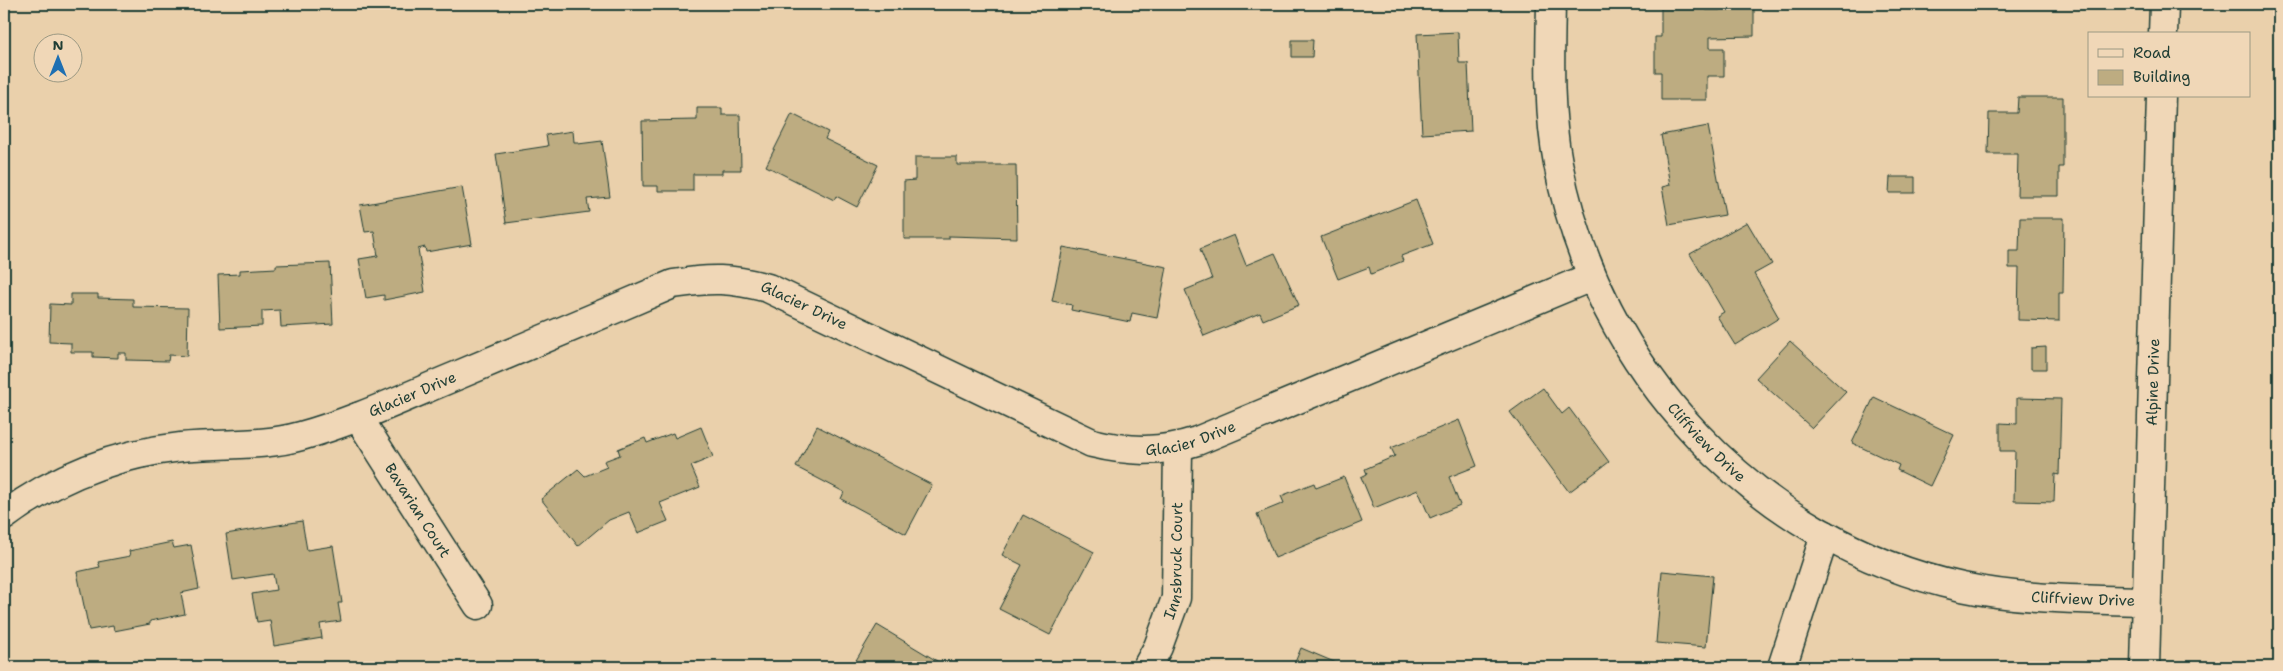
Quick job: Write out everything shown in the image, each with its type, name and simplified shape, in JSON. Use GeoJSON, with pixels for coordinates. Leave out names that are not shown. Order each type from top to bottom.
{"type":"FeatureCollection","features":[{"type":"Feature","properties":{"kind":"street","name":"Cliffview Drive"},"geometry":{"type":"LineString","coordinates":[[1551,4],[1550,98],[1557,163],[1573,226],[1591,277],[1625,344],[1668,404],[1718,458],[1776,505],[1825,535],[1890,565],[1961,587],[2025,597],[2146,602]]}},
{"type":"Feature","properties":{"kind":"street"},"geometry":{"type":"LineString","coordinates":[[2163,32],[2164,4]]}},
{"type":"Feature","properties":{"kind":"street","name":"Alpine Drive"},"geometry":{"type":"LineString","coordinates":[[2145,667],[2161,98]]}},
{"type":"Feature","properties":{"kind":"street","name":"Glacier Drive"},"geometry":{"type":"LineString","coordinates":[[4,516],[28,498],[79,471],[132,455],[181,447],[245,445],[300,436],[358,417],[673,284],[707,278],[738,280],[768,288],[1092,443],[1121,450],[1150,451],[1178,448],[1591,277]]}},
{"type":"Feature","properties":{"kind":"street","name":"Bavarian Court"},"geometry":{"type":"LineString","coordinates":[[358,417],[478,605]]}},
{"type":"Feature","properties":{"kind":"street","name":"Innsbruck Court"},"geometry":{"type":"LineString","coordinates":[[1147,667],[1158,647],[1176,598],[1178,448]]}},
{"type":"Feature","properties":{"kind":"street"},"geometry":{"type":"LineString","coordinates":[[1782,667],[1825,535]]}},
{"type":"Feature","properties":{"kind":"building"},"geometry":{"type":"Polygon","coordinates":[[[1720,4],[1754,4],[1754,36],[1710,37],[1710,48],[1724,48],[1724,76],[1707,76],[1707,100],[1661,100],[1661,72],[1655,72],[1655,37],[1661,37],[1661,8],[1706,7],[1706,10],[1720,10],[1720,4]]]}},
{"type":"Feature","properties":{"kind":"building"},"geometry":{"type":"Polygon","coordinates":[[[1458,32],[1459,63],[1468,63],[1471,131],[1422,134],[1417,34],[1458,32]]]}},
{"type":"Feature","properties":{"kind":"building"},"geometry":{"type":"Polygon","coordinates":[[[1292,40],[1313,40],[1312,57],[1292,57],[1292,40]]]}},
{"type":"Feature","properties":{"kind":"building"},"geometry":{"type":"Polygon","coordinates":[[[2018,97],[2063,97],[2063,167],[2059,167],[2059,196],[2017,196],[2018,154],[1988,154],[1989,113],[2017,113],[2018,97]]]}},
{"type":"Feature","properties":{"kind":"building"},"geometry":{"type":"Polygon","coordinates":[[[697,108],[722,108],[722,115],[740,115],[741,170],[722,170],[722,174],[693,174],[693,191],[658,191],[658,186],[643,186],[642,121],[697,120],[697,108]]]}},
{"type":"Feature","properties":{"kind":"building"},"geometry":{"type":"Polygon","coordinates":[[[792,114],[828,132],[825,139],[878,165],[857,207],[836,196],[834,200],[766,166],[792,114]]]}},
{"type":"Feature","properties":{"kind":"building"},"geometry":{"type":"Polygon","coordinates":[[[1708,126],[1725,215],[1669,225],[1662,187],[1670,185],[1661,135],[1708,126]]]}},
{"type":"Feature","properties":{"kind":"building"},"geometry":{"type":"Polygon","coordinates":[[[573,131],[574,142],[578,142],[578,144],[602,141],[610,197],[587,199],[589,212],[506,223],[496,154],[548,146],[546,135],[573,131]]]}},
{"type":"Feature","properties":{"kind":"building"},"geometry":{"type":"Polygon","coordinates":[[[915,157],[957,157],[957,165],[1016,165],[1017,238],[949,236],[949,239],[904,239],[904,181],[915,180],[915,157]]]}},
{"type":"Feature","properties":{"kind":"building"},"geometry":{"type":"Polygon","coordinates":[[[1890,177],[1915,177],[1915,193],[1889,193],[1890,177]]]}},
{"type":"Feature","properties":{"kind":"building"},"geometry":{"type":"Polygon","coordinates":[[[462,187],[472,244],[426,252],[425,247],[418,249],[425,292],[384,300],[384,295],[366,298],[359,259],[378,256],[374,231],[365,232],[360,205],[462,187]]]}},
{"type":"Feature","properties":{"kind":"building"},"geometry":{"type":"Polygon","coordinates":[[[1416,200],[1433,244],[1401,256],[1403,261],[1371,274],[1369,267],[1338,279],[1321,237],[1416,200]]]}},
{"type":"Feature","properties":{"kind":"building"},"geometry":{"type":"Polygon","coordinates":[[[2020,218],[2064,218],[2063,293],[2059,293],[2059,321],[2018,320],[2019,268],[2009,268],[2009,251],[2019,251],[2020,218]]]}},
{"type":"Feature","properties":{"kind":"building"},"geometry":{"type":"Polygon","coordinates":[[[1747,222],[1772,264],[1754,274],[1779,318],[1735,345],[1717,316],[1724,312],[1690,254],[1747,222]]]}},
{"type":"Feature","properties":{"kind":"building"},"geometry":{"type":"Polygon","coordinates":[[[1234,235],[1246,265],[1275,253],[1299,305],[1263,320],[1260,313],[1204,336],[1185,290],[1212,279],[1200,249],[1234,235]]]}},
{"type":"Feature","properties":{"kind":"building"},"geometry":{"type":"Polygon","coordinates":[[[1063,247],[1167,267],[1157,318],[1132,313],[1130,322],[1071,310],[1072,305],[1052,301],[1063,247]]]}},
{"type":"Feature","properties":{"kind":"building"},"geometry":{"type":"Polygon","coordinates":[[[330,263],[333,324],[281,327],[280,310],[262,311],[262,326],[220,328],[218,275],[240,274],[240,270],[276,268],[276,265],[330,263]]]}},
{"type":"Feature","properties":{"kind":"building"},"geometry":{"type":"Polygon","coordinates":[[[71,294],[98,294],[98,298],[133,299],[133,307],[188,308],[187,356],[169,355],[168,361],[126,360],[126,353],[118,353],[118,358],[93,357],[93,352],[71,352],[71,343],[49,342],[50,304],[71,305],[71,294]]]}},
{"type":"Feature","properties":{"kind":"building"},"geometry":{"type":"Polygon","coordinates":[[[1790,341],[1846,392],[1812,428],[1756,378],[1790,341]]]}},
{"type":"Feature","properties":{"kind":"building"},"geometry":{"type":"Polygon","coordinates":[[[2046,347],[2046,369],[2031,369],[2031,348],[2046,347]]]}},
{"type":"Feature","properties":{"kind":"building"},"geometry":{"type":"Polygon","coordinates":[[[1543,388],[1562,414],[1569,408],[1609,462],[1569,492],[1510,412],[1543,388]]]}},
{"type":"Feature","properties":{"kind":"building"},"geometry":{"type":"Polygon","coordinates":[[[1874,397],[1954,435],[1930,486],[1897,470],[1899,465],[1852,443],[1874,397]]]}},
{"type":"Feature","properties":{"kind":"building"},"geometry":{"type":"Polygon","coordinates":[[[2017,398],[2061,399],[2059,475],[2055,474],[2054,502],[2014,501],[2015,451],[2000,451],[2000,423],[2017,424],[2017,398]]]}},
{"type":"Feature","properties":{"kind":"building"},"geometry":{"type":"Polygon","coordinates":[[[1459,420],[1477,466],[1449,477],[1460,505],[1430,518],[1418,490],[1374,508],[1361,477],[1367,474],[1365,469],[1395,456],[1391,448],[1459,420]]]}},
{"type":"Feature","properties":{"kind":"building"},"geometry":{"type":"Polygon","coordinates":[[[817,426],[932,485],[906,534],[841,499],[844,492],[796,467],[817,426]]]}},
{"type":"Feature","properties":{"kind":"building"},"geometry":{"type":"Polygon","coordinates":[[[701,427],[713,457],[691,466],[700,487],[660,503],[668,521],[638,533],[629,512],[609,520],[578,546],[541,499],[578,469],[585,476],[607,467],[604,461],[620,455],[618,449],[645,438],[647,443],[673,433],[675,438],[701,427]]]}},
{"type":"Feature","properties":{"kind":"building"},"geometry":{"type":"Polygon","coordinates":[[[1344,477],[1362,522],[1275,558],[1257,514],[1284,503],[1281,496],[1314,483],[1316,488],[1344,477]]]}},
{"type":"Feature","properties":{"kind":"building"},"geometry":{"type":"Polygon","coordinates":[[[1023,515],[1094,552],[1050,635],[999,609],[1022,565],[1002,555],[1023,515]]]}},
{"type":"Feature","properties":{"kind":"building"},"geometry":{"type":"Polygon","coordinates":[[[302,521],[307,550],[333,546],[342,603],[338,603],[341,621],[320,624],[322,638],[274,646],[270,620],[257,622],[252,594],[276,590],[273,574],[233,580],[226,534],[302,521]]]}},
{"type":"Feature","properties":{"kind":"building"},"geometry":{"type":"Polygon","coordinates":[[[172,542],[174,548],[191,545],[199,589],[181,593],[185,614],[150,621],[150,624],[114,631],[113,626],[89,630],[77,572],[100,567],[98,562],[130,556],[129,551],[172,542]]]}},
{"type":"Feature","properties":{"kind":"building"},"geometry":{"type":"Polygon","coordinates":[[[1662,571],[1713,576],[1706,647],[1656,643],[1662,571]]]}},
{"type":"Feature","properties":{"kind":"building"},"geometry":{"type":"Polygon","coordinates":[[[877,625],[947,667],[852,667],[877,625]]]}},
{"type":"Feature","properties":{"kind":"building"},"geometry":{"type":"Polygon","coordinates":[[[1301,648],[1346,667],[1293,667],[1301,648]]]}}]}
